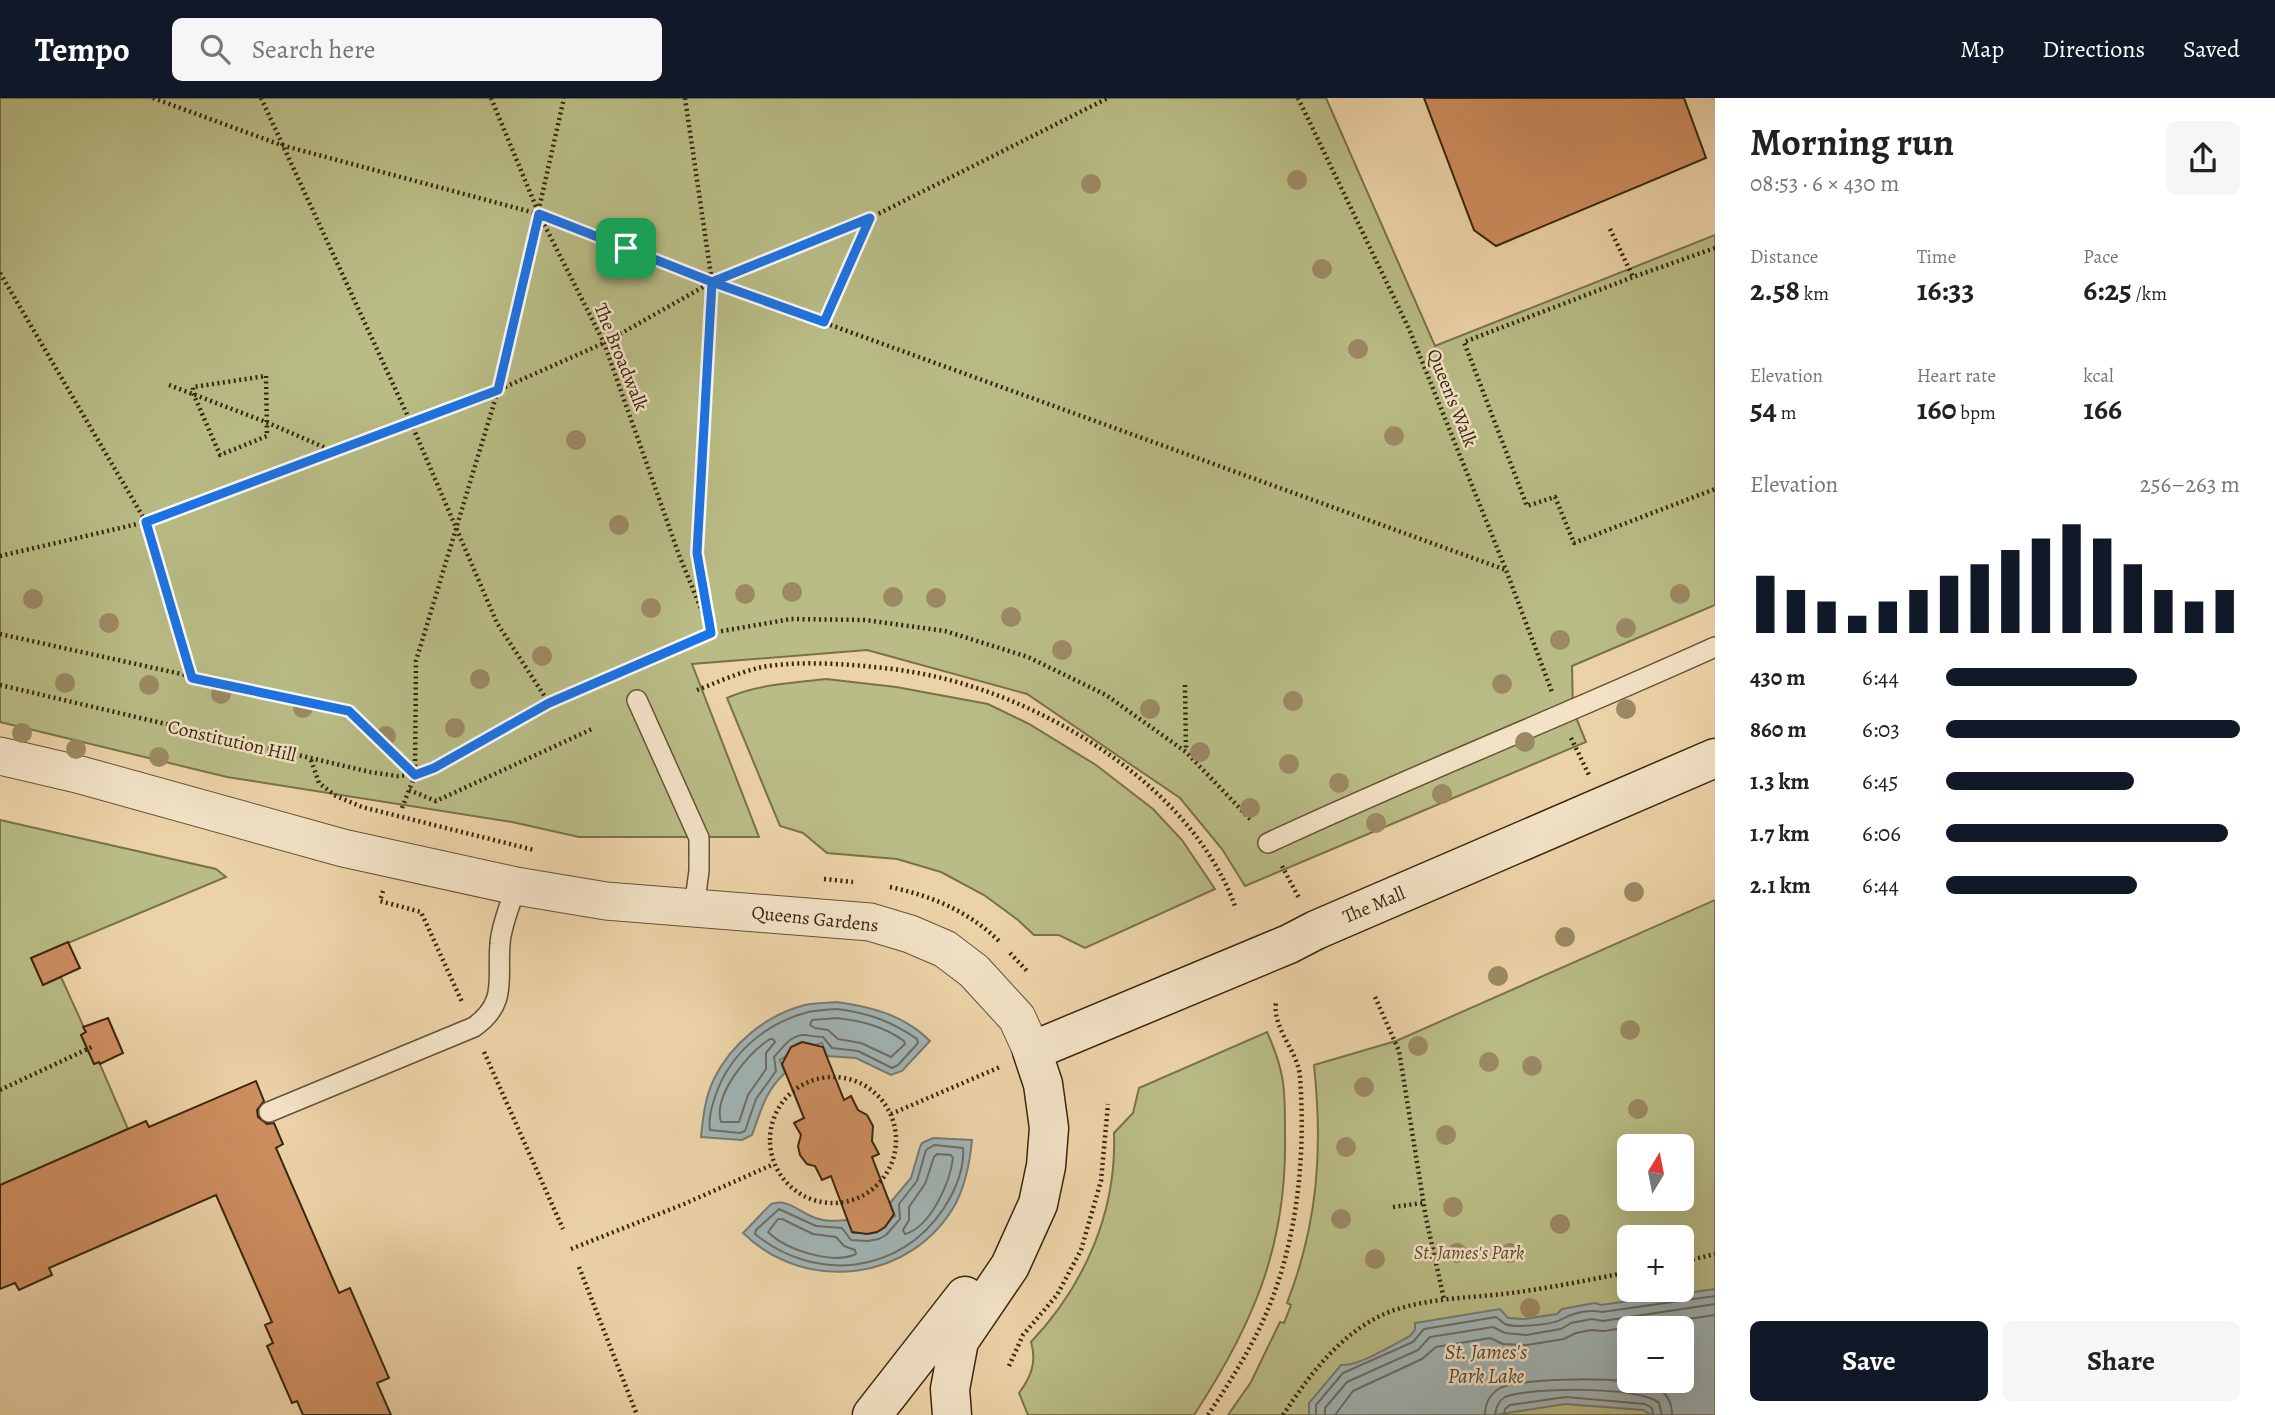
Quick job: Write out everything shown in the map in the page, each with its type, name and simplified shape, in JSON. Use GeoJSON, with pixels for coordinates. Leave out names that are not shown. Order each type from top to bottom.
{"type":"FeatureCollection","features":[{"type":"Feature","properties":{"kind":"street"},"geometry":{"type":"LineString","coordinates":[[0,756],[77,774],[343,848],[516,886]]}},
{"type":"Feature","properties":{"kind":"street","name":"The Mall"},"geometry":{"type":"LineString","coordinates":[[1032,1051],[1289,944],[1328,924],[1715,758]]}},
{"type":"Feature","properties":{"kind":"street","name":"Queens Gardens"},"geometry":{"type":"LineString","coordinates":[[516,886],[606,901],[870,922],[910,934],[945,949],[974,971],[1017,1018],[1043,1084],[1049,1128],[1046,1166],[1038,1204],[1010,1266],[959,1341],[950,1389],[952,1415]]}},
{"type":"Feature","properties":{"kind":"street","name":"Queens Gardens"},"geometry":{"type":"LineString","coordinates":[[872,1415],[1038,1204]]}},
{"type":"Feature","properties":{"kind":"lane"},"geometry":{"type":"LineString","coordinates":[[1268,843],[1334,811],[1563,722],[1715,647]]}},
{"type":"Feature","properties":{"kind":"lane"},"geometry":{"type":"LineString","coordinates":[[637,700],[699,838],[699,871],[694,908]]}},
{"type":"Feature","properties":{"kind":"lane"},"geometry":{"type":"LineString","coordinates":[[269,1112],[474,1027],[486,1018],[496,1003],[500,985],[499,942],[516,886]]}},
{"type":"Feature","properties":{"kind":"path"},"geometry":{"type":"LineString","coordinates":[[153,98],[281,145],[539,214],[712,282],[1506,570]]}},
{"type":"Feature","properties":{"kind":"path"},"geometry":{"type":"LineString","coordinates":[[261,98],[411,423],[497,623],[549,703]]}},
{"type":"Feature","properties":{"kind":"path","name":"The Broadwalk"},"geometry":{"type":"LineString","coordinates":[[491,98],[539,214],[604,343],[679,555],[711,633]]}},
{"type":"Feature","properties":{"kind":"path"},"geometry":{"type":"LineString","coordinates":[[402,808],[415,775],[416,661],[498,390],[564,98]]}},
{"type":"Feature","properties":{"kind":"path"},"geometry":{"type":"LineString","coordinates":[[685,98],[712,282],[697,553],[711,633]]}},
{"type":"Feature","properties":{"kind":"path"},"geometry":{"type":"LineString","coordinates":[[0,556],[146,522],[498,390],[604,343],[712,282],[870,218],[1108,98]]}},
{"type":"Feature","properties":{"kind":"path","name":"Queen's Walk"},"geometry":{"type":"LineString","coordinates":[[1298,98],[1409,329],[1506,570],[1563,722],[1604,807]]}},
{"type":"Feature","properties":{"kind":"path"},"geometry":{"type":"LineString","coordinates":[[824,322],[870,218]]}},
{"type":"Feature","properties":{"kind":"path"},"geometry":{"type":"LineString","coordinates":[[1610,229],[1633,277]]}},
{"type":"Feature","properties":{"kind":"path"},"geometry":{"type":"LineString","coordinates":[[1715,248],[1464,342],[1527,506],[1555,496],[1574,543],[1715,489]]}},
{"type":"Feature","properties":{"kind":"path"},"geometry":{"type":"LineString","coordinates":[[0,273],[146,522],[192,678]]}},
{"type":"Feature","properties":{"kind":"path"},"geometry":{"type":"LineString","coordinates":[[266,376],[267,436],[220,454],[193,393],[193,387],[266,376]]}},
{"type":"Feature","properties":{"kind":"path"},"geometry":{"type":"LineString","coordinates":[[169,385],[335,452]]}},
{"type":"Feature","properties":{"kind":"path"},"geometry":{"type":"LineString","coordinates":[[311,760],[397,776],[415,775],[434,768],[549,703],[711,633],[791,619],[865,620],[945,631],[1028,657],[1106,695],[1186,752],[1253,821]]}},
{"type":"Feature","properties":{"kind":"path"},"geometry":{"type":"LineString","coordinates":[[0,634],[349,711],[415,775]]}},
{"type":"Feature","properties":{"kind":"path"},"geometry":{"type":"LineString","coordinates":[[697,690],[763,667],[825,663],[897,668],[967,685],[1032,710],[1112,758],[1161,797],[1199,839],[1236,909]]}},
{"type":"Feature","properties":{"kind":"path","name":"Constitution Hill"},"geometry":{"type":"LineString","coordinates":[[0,685],[311,760],[319,783],[336,796],[362,807],[524,847]]}},
{"type":"Feature","properties":{"kind":"path"},"geometry":{"type":"LineString","coordinates":[[1185,685],[1186,752]]}},
{"type":"Feature","properties":{"kind":"path"},"geometry":{"type":"LineString","coordinates":[[409,790],[436,801],[592,729]]}},
{"type":"Feature","properties":{"kind":"path"},"geometry":{"type":"LineString","coordinates":[[384,887],[380,901],[421,912],[463,1004]]}},
{"type":"Feature","properties":{"kind":"path"},"geometry":{"type":"LineString","coordinates":[[1375,997],[1399,1051],[1423,1203],[1444,1299]]}},
{"type":"Feature","properties":{"kind":"path"},"geometry":{"type":"LineString","coordinates":[[1208,1415],[1263,1322],[1286,1252],[1296,1205],[1300,1165],[1300,1073],[1274,1015],[1276,1002]]}},
{"type":"Feature","properties":{"kind":"path"},"geometry":{"type":"LineString","coordinates":[[0,1090],[92,1047]]}},
{"type":"Feature","properties":{"kind":"path"},"geometry":{"type":"LineString","coordinates":[[484,1051],[563,1230]]}},
{"type":"Feature","properties":{"kind":"path"},"geometry":{"type":"LineString","coordinates":[[891,1114],[1032,1051]]}},
{"type":"Feature","properties":{"kind":"path"},"geometry":{"type":"LineString","coordinates":[[827,1076],[847,1077],[865,1085],[881,1097],[891,1114],[897,1133],[896,1154],[888,1172],[875,1188],[858,1199],[839,1203],[819,1202],[800,1194],[785,1182],[774,1164],[769,1145],[770,1126],[778,1107],[791,1091],[808,1081],[827,1076]]}},
{"type":"Feature","properties":{"kind":"path"},"geometry":{"type":"LineString","coordinates":[[1009,1366],[1023,1335],[1057,1295],[1081,1250],[1101,1181],[1108,1104]]}},
{"type":"Feature","properties":{"kind":"path"},"geometry":{"type":"LineString","coordinates":[[571,1248],[684,1204],[774,1164]]}},
{"type":"Feature","properties":{"kind":"path"},"geometry":{"type":"LineString","coordinates":[[1393,1207],[1423,1203]]}},
{"type":"Feature","properties":{"kind":"path"},"geometry":{"type":"LineString","coordinates":[[1694,1259],[1715,1254]]}},
{"type":"Feature","properties":{"kind":"path"},"geometry":{"type":"LineString","coordinates":[[579,1267],[637,1415]]}},
{"type":"Feature","properties":{"kind":"path"},"geometry":{"type":"LineString","coordinates":[[1283,1415],[1299,1390],[1328,1356],[1350,1336],[1379,1316],[1444,1299],[1505,1294],[1617,1274]]}},
{"type":"Feature","properties":{"kind":"green space"},"geometry":{"type":"Polygon","coordinates":[[[0,98],[1326,98],[1435,346],[1715,235],[1715,605],[1572,666],[1573,710],[1586,742],[1245,886],[1222,849],[1180,798],[1027,694],[867,650],[692,664],[759,837],[579,837],[512,822],[227,777],[0,722],[0,98]]]}},
{"type":"Feature","properties":{"kind":"green space"},"geometry":{"type":"Polygon","coordinates":[[[826,679],[896,687],[988,704],[1029,724],[1096,765],[1153,809],[1182,840],[1215,889],[1085,948],[1059,935],[1034,935],[984,895],[941,872],[897,859],[827,853],[803,833],[780,826],[727,698],[763,687],[826,679]]]}},
{"type":"Feature","properties":{"kind":"green space"},"geometry":{"type":"Polygon","coordinates":[[[0,820],[216,869],[226,877],[32,958],[43,985],[61,977],[86,1032],[81,1035],[94,1064],[99,1062],[128,1129],[0,1185],[0,820]]]}},
{"type":"Feature","properties":{"kind":"green space","name":"St. James's Park"},"geometry":{"type":"Polygon","coordinates":[[[1715,900],[1715,1415],[1228,1415],[1251,1382],[1280,1322],[1284,1323],[1291,1305],[1287,1303],[1306,1244],[1318,1157],[1314,1065],[1396,1041],[1715,900]]]}},
{"type":"Feature","properties":{"kind":"green space"},"geometry":{"type":"Polygon","coordinates":[[[1267,1032],[1278,1060],[1284,1094],[1284,1176],[1280,1213],[1273,1249],[1262,1283],[1249,1316],[1215,1382],[1194,1415],[1028,1415],[1019,1393],[1032,1369],[1031,1342],[1067,1297],[1094,1246],[1110,1191],[1114,1133],[1133,1113],[1139,1088],[1267,1032]]]}},
{"type":"Feature","properties":{"kind":"water"},"geometry":{"type":"Polygon","coordinates":[[[837,1002],[887,1014],[909,1025],[930,1041],[902,1071],[891,1075],[856,1058],[827,1056],[822,1043],[797,1044],[780,1060],[785,1073],[768,1094],[752,1135],[742,1140],[701,1137],[711,1086],[721,1066],[740,1043],[764,1024],[791,1010],[809,1004],[837,1002]]]}},
{"type":"Feature","properties":{"kind":"water"},"geometry":{"type":"Polygon","coordinates":[[[933,1138],[972,1140],[962,1188],[956,1203],[937,1229],[914,1249],[887,1263],[857,1270],[827,1271],[797,1265],[769,1253],[743,1233],[771,1204],[777,1202],[822,1220],[848,1220],[853,1233],[879,1231],[895,1216],[890,1203],[911,1178],[922,1143],[933,1138]]]}},
{"type":"Feature","properties":{"kind":"water","name":"St. James's Park Lake"},"geometry":{"type":"Polygon","coordinates":[[[1715,1289],[1715,1415],[1651,1415],[1643,1410],[1565,1404],[1495,1415],[1309,1415],[1309,1403],[1341,1365],[1366,1359],[1410,1336],[1415,1330],[1415,1323],[1500,1309],[1508,1318],[1524,1319],[1557,1314],[1562,1309],[1595,1303],[1694,1302],[1694,1292],[1715,1289]]]}},
{"type":"Feature","properties":{"kind":"building"},"geometry":{"type":"Polygon","coordinates":[[[1424,98],[1684,98],[1706,158],[1496,246],[1474,230],[1424,98]]]}},
{"type":"Feature","properties":{"kind":"building"},"geometry":{"type":"Polygon","coordinates":[[[68,942],[80,968],[43,985],[31,958],[68,942]]]}},
{"type":"Feature","properties":{"kind":"building"},"geometry":{"type":"Polygon","coordinates":[[[108,1018],[123,1053],[100,1064],[94,1064],[81,1035],[86,1032],[83,1027],[108,1018]]]}},
{"type":"Feature","properties":{"kind":"building"},"geometry":{"type":"Polygon","coordinates":[[[802,1042],[823,1047],[844,1100],[851,1096],[858,1110],[867,1115],[873,1126],[872,1141],[879,1154],[872,1157],[894,1214],[885,1227],[877,1232],[852,1232],[831,1176],[822,1180],[815,1166],[807,1164],[800,1155],[798,1146],[801,1135],[794,1123],[804,1118],[782,1064],[791,1047],[802,1042]]]}},
{"type":"Feature","properties":{"kind":"building"},"geometry":{"type":"Polygon","coordinates":[[[256,1081],[264,1101],[257,1110],[258,1117],[267,1124],[274,1123],[283,1144],[276,1148],[339,1293],[350,1288],[389,1378],[377,1383],[391,1415],[303,1415],[297,1401],[292,1403],[267,1346],[273,1343],[265,1325],[272,1322],[216,1195],[49,1268],[52,1275],[19,1290],[15,1283],[0,1289],[0,1185],[146,1121],[149,1127],[256,1081]]]}},
{"type":"Feature","properties":{"kind":"route"},"geometry":{"type":"LineString","coordinates":[[626,248],[539,214],[498,390],[146,522],[192,678],[349,711],[415,775],[483,742],[549,703],[711,633],[697,553],[712,282],[824,322],[870,218],[712,282],[626,248]]}}]}
